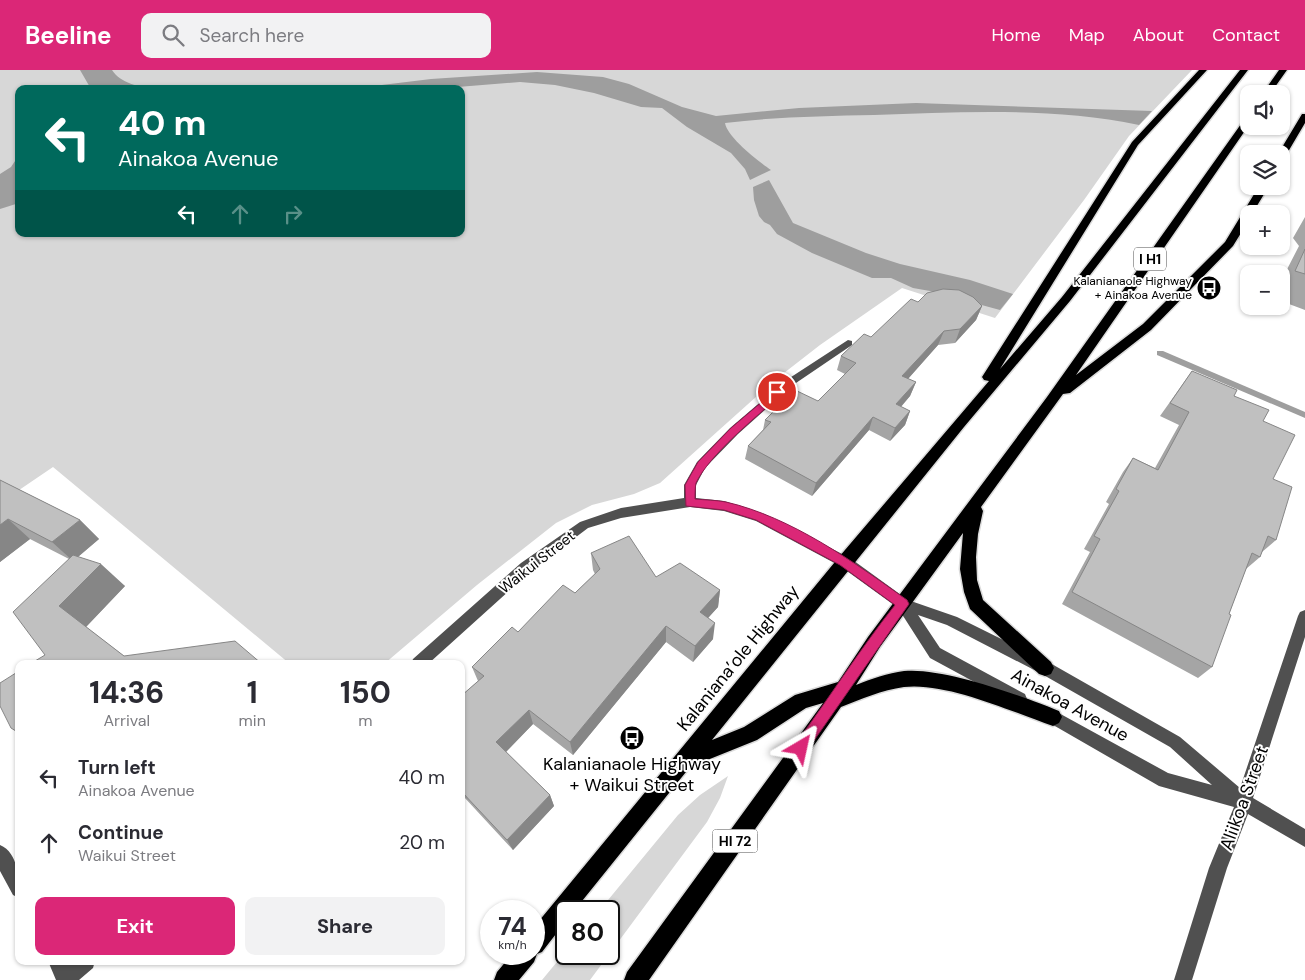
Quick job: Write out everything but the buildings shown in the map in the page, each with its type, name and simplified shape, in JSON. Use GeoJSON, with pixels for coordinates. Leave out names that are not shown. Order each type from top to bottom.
{"type":"FeatureCollection","features":[{"type":"Feature","properties":{"kind":"highway"},"geometry":{"type":"LineString","coordinates":[[959,424],[1135,144],[1203,70]]}},
{"type":"Feature","properties":{"kind":"highway","name":"I H1"},"geometry":{"type":"LineString","coordinates":[[844,562],[1066,299],[1244,70]]}},
{"type":"Feature","properties":{"kind":"highway"},"geometry":{"type":"LineString","coordinates":[[1272,85],[1283,70]]}},
{"type":"Feature","properties":{"kind":"highway"},"geometry":{"type":"LineString","coordinates":[[1288,145],[1305,116]]}},
{"type":"Feature","properties":{"kind":"highway","name":"I H1"},"geometry":{"type":"LineString","coordinates":[[903,604],[1052,400],[1240,132]]}},
{"type":"Feature","properties":{"kind":"highway"},"geometry":{"type":"LineString","coordinates":[[1052,400],[1147,326],[1230,244],[1259,195]]}},
{"type":"Feature","properties":{"kind":"highway"},"geometry":{"type":"LineString","coordinates":[[981,498],[969,534],[967,553],[972,592],[976,604],[1045,668]]}},
{"type":"Feature","properties":{"kind":"highway","name":"Kalaniana’ole Highway"},"geometry":{"type":"LineString","coordinates":[[545,931],[844,562]]}},
{"type":"Feature","properties":{"kind":"highway","name":"HI 72"},"geometry":{"type":"LineString","coordinates":[[635,980],[874,642],[903,604]]}},
{"type":"Feature","properties":{"kind":"highway"},"geometry":{"type":"LineString","coordinates":[[685,759],[750,734],[801,701],[906,678],[926,679],[962,688],[1053,717]]}},
{"type":"Feature","properties":{"kind":"highway"},"geometry":{"type":"LineString","coordinates":[[505,980],[517,965]]}},
{"type":"Feature","properties":{"kind":"street"},"geometry":{"type":"LineString","coordinates":[[690,502],[690,485],[701,465],[734,431],[788,383],[848,343]]}},
{"type":"Feature","properties":{"kind":"street","name":"Waikui Street"},"geometry":{"type":"LineString","coordinates":[[422,660],[526,567],[584,525],[621,513],[690,502],[724,506],[760,517],[844,562]]}},
{"type":"Feature","properties":{"kind":"street","name":"Ainakoa Avenue"},"geometry":{"type":"LineString","coordinates":[[844,562],[903,604],[952,622],[1045,668],[1175,742],[1244,802],[1305,839]]}},
{"type":"Feature","properties":{"kind":"street","name":"Ainakoa Avenue"},"geometry":{"type":"LineString","coordinates":[[903,604],[935,652],[1165,780],[1244,802]]}},
{"type":"Feature","properties":{"kind":"street","name":"Aliikoa Street"},"geometry":{"type":"LineString","coordinates":[[1183,980],[1218,868],[1244,802],[1305,616]]}},
{"type":"Feature","properties":{"kind":"street"},"geometry":{"type":"LineString","coordinates":[[0,853],[15,881]]}},
{"type":"Feature","properties":{"kind":"street"},"geometry":{"type":"LineString","coordinates":[[59,965],[65,979],[81,965]]}},
{"type":"Feature","properties":{"kind":"shaded area"},"geometry":{"type":"Polygon","coordinates":[[[0,70],[1192,70],[1129,136],[1084,200],[995,318],[902,288],[820,345],[775,380],[660,483],[634,494],[592,505],[556,523],[477,585],[389,660],[285,660],[53,467],[0,503],[0,70]]]}},
{"type":"Feature","properties":{"kind":"shaded area"},"geometry":{"type":"Polygon","coordinates":[[[80,70],[112,70],[120,78],[135,85],[89,85],[80,70]]]}},
{"type":"Feature","properties":{"kind":"shaded area"},"geometry":{"type":"Polygon","coordinates":[[[537,72],[603,77],[629,84],[682,107],[716,116],[799,108],[916,103],[1152,111],[1139,125],[1074,115],[1007,112],[818,116],[725,123],[727,129],[737,142],[771,170],[750,180],[745,169],[731,153],[687,127],[662,108],[641,107],[594,93],[555,85],[520,82],[465,86],[382,85],[431,79],[537,72]]]}},
{"type":"Feature","properties":{"kind":"shaded area"},"geometry":{"type":"Polygon","coordinates":[[[15,161],[15,204],[0,209],[0,174],[11,167],[15,161]]]}},
{"type":"Feature","properties":{"kind":"shaded area"},"geometry":{"type":"Polygon","coordinates":[[[769,180],[793,223],[866,253],[900,264],[970,280],[1013,294],[1000,310],[913,288],[891,278],[872,278],[812,253],[777,234],[759,216],[754,200],[753,187],[769,180]]]}},
{"type":"Feature","properties":{"kind":"shaded area"},"geometry":{"type":"Polygon","coordinates":[[[728,776],[720,798],[707,822],[620,939],[620,900],[608,900],[678,815],[700,795],[728,776]]]}},
{"type":"Feature","properties":{"kind":"shaded area"},"geometry":{"type":"Polygon","coordinates":[[[555,964],[601,965],[590,980],[542,980],[555,964]]]}},
{"type":"Feature","properties":{"kind":"waterway"},"geometry":{"type":"LineString","coordinates":[[1160,353],[1305,415]]}},
{"type":"Feature","properties":{"kind":"place","name":"Kalanianaole Highway + Ainakoa Avenue"},"geometry":{"type":"Point","coordinates":[1209,288]}},
{"type":"Feature","properties":{"kind":"place","name":"Kalanianaole Highway + Waikui Street"},"geometry":{"type":"Point","coordinates":[632,738]}},
{"type":"Feature","properties":{"kind":"route"},"geometry":{"type":"LineString","coordinates":[[777,392],[734,431],[701,465],[690,485],[690,502],[724,506],[760,517],[810,542],[844,562],[903,604],[874,642],[801,748]]}}]}
